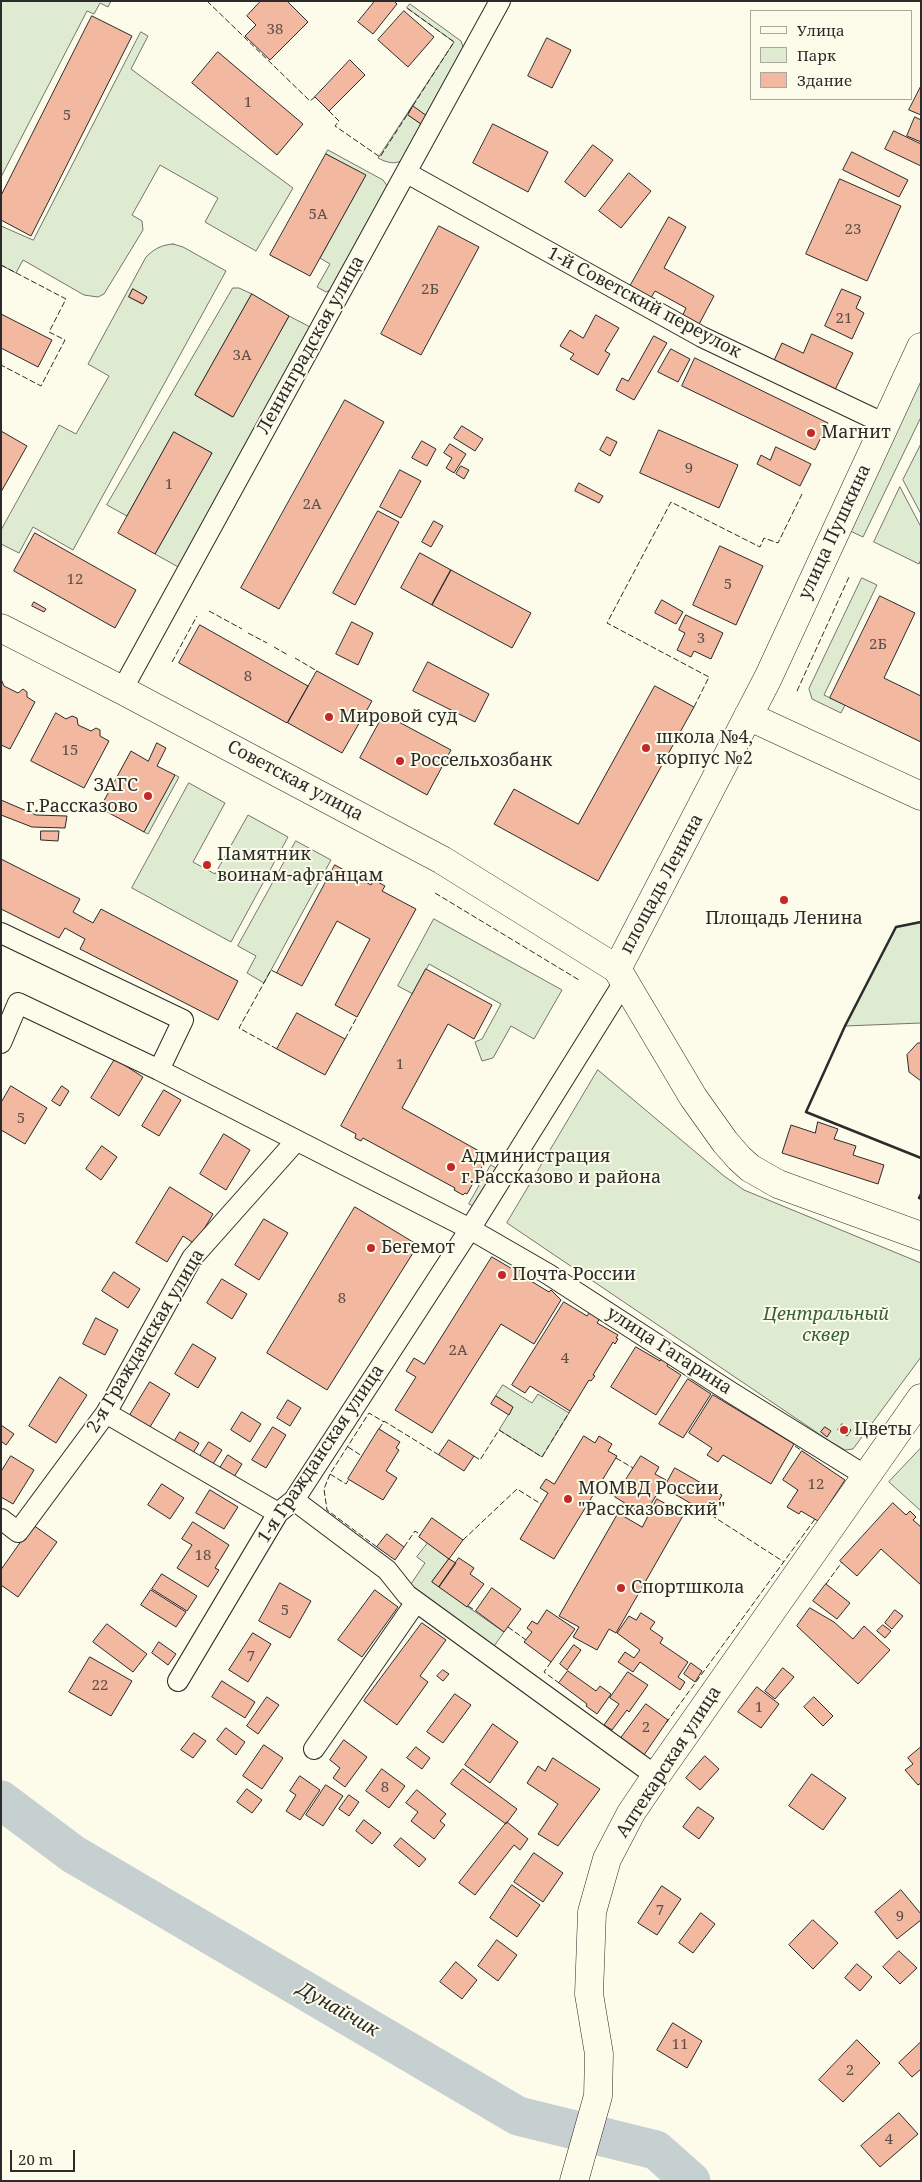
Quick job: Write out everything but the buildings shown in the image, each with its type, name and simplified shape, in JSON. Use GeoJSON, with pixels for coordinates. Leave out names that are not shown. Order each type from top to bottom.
{"type":"FeatureCollection","features":[{"type":"Feature","properties":{"kind":"main road","name":"улица Пушкина"},"geometry":{"type":"LineString","coordinates":[[748,716],[835,534],[921,347]]}},
{"type":"Feature","properties":{"kind":"main road","name":"Советская улица"},"geometry":{"type":"LineString","coordinates":[[1,628],[442,860],[581,946],[620,976]]}},
{"type":"Feature","properties":{"kind":"main road"},"geometry":{"type":"LineString","coordinates":[[748,716],[921,796]]}},
{"type":"Feature","properties":{"kind":"main road","name":"площадь Ленина"},"geometry":{"type":"LineString","coordinates":[[620,976],[748,716]]}},
{"type":"Feature","properties":{"kind":"main road","name":"Советская улица"},"geometry":{"type":"LineString","coordinates":[[511,903],[581,946]]}},
{"type":"Feature","properties":{"kind":"main road"},"geometry":{"type":"LineString","coordinates":[[620,976],[693,1096],[725,1142],[750,1168],[778,1184],[921,1236]]}},
{"type":"Feature","properties":{"kind":"main road","name":"Аптекарская улица"},"geometry":{"type":"LineString","coordinates":[[574,2181],[598,2096],[599,2054],[589,1994],[592,1912],[607,1859],[631,1813],[656,1776],[919,1403]]}},
{"type":"Feature","properties":{"kind":"street","name":"Ленинградская улица"},"geometry":{"type":"LineString","coordinates":[[122,690],[500,1]]}},
{"type":"Feature","properties":{"kind":"street","name":"1-й Советский переулок"},"geometry":{"type":"LineString","coordinates":[[406,173],[702,337],[885,424]]}},
{"type":"Feature","properties":{"kind":"street"},"geometry":{"type":"LineString","coordinates":[[1,934],[183,1020],[159,1070],[18,1003],[1,1043]]}},
{"type":"Feature","properties":{"kind":"street","name":"1-я Гражданская улица"},"geometry":{"type":"LineString","coordinates":[[178,1681],[278,1512],[294,1500],[470,1229],[620,976]]}},
{"type":"Feature","properties":{"kind":"street","name":"улица Гагарина"},"geometry":{"type":"LineString","coordinates":[[159,1070],[470,1229],[592,1301],[732,1393],[866,1476]]}},
{"type":"Feature","properties":{"kind":"street","name":"2-я Гражданская улица"},"geometry":{"type":"LineString","coordinates":[[1,1519],[18,1532],[106,1412],[192,1258],[296,1141]]}},
{"type":"Feature","properties":{"kind":"street"},"geometry":{"type":"LineString","coordinates":[[106,1412],[278,1512]]}},
{"type":"Feature","properties":{"kind":"street"},"geometry":{"type":"LineString","coordinates":[[294,1500],[387,1570],[407,1595],[416,1602],[656,1776]]}},
{"type":"Feature","properties":{"kind":"street"},"geometry":{"type":"LineString","coordinates":[[314,1749],[416,1602]]}},
{"type":"Feature","properties":{"kind":"green space"},"geometry":{"type":"Polygon","coordinates":[[[1,1],[111,1],[108,7],[100,3],[94,14],[87,11],[1,177],[1,1]]]}},
{"type":"Feature","properties":{"kind":"green space"},"geometry":{"type":"Polygon","coordinates":[[[410,4],[461,41],[465,53],[410,153],[403,160],[391,163],[378,158],[454,42],[407,8],[410,4]],[[413,107],[408,115],[421,124],[427,116],[413,107]]]}},
{"type":"Feature","properties":{"kind":"green space"},"geometry":{"type":"Polygon","coordinates":[[[141,32],[148,36],[131,69],[293,188],[256,251],[205,222],[218,198],[160,165],[132,215],[142,221],[143,230],[104,294],[98,297],[84,295],[23,260],[16,273],[1,265],[1,226],[33,240],[141,32]]]}},
{"type":"Feature","properties":{"kind":"green space"},"geometry":{"type":"Polygon","coordinates":[[[328,150],[383,180],[388,187],[332,289],[326,292],[317,287],[330,264],[320,258],[365,176],[326,154],[328,150]]]}},
{"type":"Feature","properties":{"kind":"green space"},"geometry":{"type":"Polygon","coordinates":[[[173,244],[183,247],[226,271],[73,550],[33,527],[19,553],[1,544],[1,530],[59,425],[76,434],[109,376],[88,364],[146,257],[158,248],[173,244]],[[133,289],[129,297],[142,304],[147,297],[133,289]]]}},
{"type":"Feature","properties":{"kind":"green space"},"geometry":{"type":"Polygon","coordinates":[[[233,288],[239,288],[252,294],[195,395],[232,417],[289,316],[312,328],[180,568],[155,554],[212,453],[174,432],[127,516],[107,505],[233,288]]]}},
{"type":"Feature","properties":{"kind":"green space"},"geometry":{"type":"Polygon","coordinates":[[[921,379],[921,417],[863,537],[848,530],[921,379]]]}},
{"type":"Feature","properties":{"kind":"green space"},"geometry":{"type":"Polygon","coordinates":[[[921,444],[921,514],[903,480],[921,444]]]}},
{"type":"Feature","properties":{"kind":"green space"},"geometry":{"type":"Polygon","coordinates":[[[900,487],[921,527],[921,559],[919,564],[874,542],[900,487]]]}},
{"type":"Feature","properties":{"kind":"green space"},"geometry":{"type":"Polygon","coordinates":[[[862,578],[877,585],[824,695],[845,705],[841,713],[812,699],[809,689],[862,578]]]}},
{"type":"Feature","properties":{"kind":"green space"},"geometry":{"type":"Polygon","coordinates":[[[175,775],[179,777],[148,834],[144,832],[175,775]]]}},
{"type":"Feature","properties":{"kind":"green space"},"geometry":{"type":"Polygon","coordinates":[[[189,783],[225,803],[193,862],[215,874],[248,815],[288,837],[231,942],[132,888],[189,783]]]}},
{"type":"Feature","properties":{"kind":"green space"},"geometry":{"type":"Polygon","coordinates":[[[296,841],[331,860],[264,983],[247,973],[256,956],[238,946],[296,841]]]}},
{"type":"Feature","properties":{"kind":"green space"},"geometry":{"type":"Polygon","coordinates":[[[434,919],[562,990],[534,1039],[511,1026],[493,1058],[482,1061],[475,1042],[482,1039],[501,1004],[429,964],[413,994],[398,986],[434,919]]]}},
{"type":"Feature","properties":{"kind":"green space"},"geometry":{"type":"Polygon","coordinates":[[[921,922],[921,1023],[845,1026],[896,927],[921,922]]]}},
{"type":"Feature","properties":{"kind":"green space","name":"Центральный сквер"},"geometry":{"type":"Polygon","coordinates":[[[598,1070],[724,1176],[744,1190],[921,1263],[921,1357],[853,1449],[845,1450],[828,1440],[507,1223],[598,1070]]]}},
{"type":"Feature","properties":{"kind":"green space"},"geometry":{"type":"Polygon","coordinates":[[[491,1165],[496,1168],[475,1207],[469,1204],[491,1165]]]}},
{"type":"Feature","properties":{"kind":"green space"},"geometry":{"type":"Polygon","coordinates":[[[503,1385],[532,1403],[538,1394],[569,1413],[542,1457],[499,1430],[513,1407],[496,1396],[503,1385]]]}},
{"type":"Feature","properties":{"kind":"green space"},"geometry":{"type":"Polygon","coordinates":[[[921,1448],[921,1511],[889,1482],[921,1448]]]}},
{"type":"Feature","properties":{"kind":"green space"},"geometry":{"type":"Polygon","coordinates":[[[428,1543],[449,1559],[432,1582],[504,1632],[492,1649],[414,1593],[411,1584],[425,1563],[417,1557],[428,1543]]]}},
{"type":"Feature","properties":{"kind":"waterway","name":"Дунайчик"},"geometry":{"type":"LineString","coordinates":[[1,1800],[73,1854],[518,2116],[656,2150],[691,2181]]}},
{"type":"Feature","properties":{"kind":"fence"},"geometry":{"type":"LineString","coordinates":[[207,1],[310,101],[315,97]]}},
{"type":"Feature","properties":{"kind":"fence"},"geometry":{"type":"LineString","coordinates":[[329,111],[339,121],[335,126],[380,157],[454,42],[407,8]]}},
{"type":"Feature","properties":{"kind":"fence"},"geometry":{"type":"LineString","coordinates":[[1,265],[66,299],[49,332],[65,340],[41,386],[1,365]]}},
{"type":"Feature","properties":{"kind":"fence"},"geometry":{"type":"LineString","coordinates":[[694,707],[709,677],[607,623],[671,502],[760,547],[764,538],[778,543],[802,494]]}},
{"type":"Feature","properties":{"kind":"fence"},"geometry":{"type":"LineString","coordinates":[[797,691],[849,577]]}},
{"type":"Feature","properties":{"kind":"fence"},"geometry":{"type":"LineString","coordinates":[[209,611],[242,629]]}},
{"type":"Feature","properties":{"kind":"fence"},"geometry":{"type":"LineString","coordinates":[[172,662],[197,616]]}},
{"type":"Feature","properties":{"kind":"fence"},"geometry":{"type":"LineString","coordinates":[[248,633],[267,643]]}},
{"type":"Feature","properties":{"kind":"fence"},"geometry":{"type":"LineString","coordinates":[[274,647],[288,655]]}},
{"type":"Feature","properties":{"kind":"fence"},"geometry":{"type":"LineString","coordinates":[[295,658],[317,671]]}},
{"type":"Feature","properties":{"kind":"fence"},"geometry":{"type":"LineString","coordinates":[[435,893],[579,980]]}},
{"type":"Feature","properties":{"kind":"fence"},"geometry":{"type":"LineString","coordinates":[[277,973],[271,970],[239,1028],[277,1049]]}},
{"type":"Feature","properties":{"kind":"fence"},"geometry":{"type":"LineString","coordinates":[[345,1039],[357,1017]]}},
{"type":"Feature","properties":{"kind":"fence"},"geometry":{"type":"LineString","coordinates":[[474,1456],[480,1460],[499,1430],[542,1457],[570,1411]]}},
{"type":"Feature","properties":{"kind":"fence"},"geometry":{"type":"LineString","coordinates":[[377,1547],[327,1510],[324,1489],[330,1474],[369,1413],[384,1422]]}},
{"type":"Feature","properties":{"kind":"fence"},"geometry":{"type":"LineString","coordinates":[[379,1429],[384,1421],[439,1455]]}},
{"type":"Feature","properties":{"kind":"fence"},"geometry":{"type":"LineString","coordinates":[[795,1446],[802,1451]]}},
{"type":"Feature","properties":{"kind":"fence"},"geometry":{"type":"LineString","coordinates":[[348,1447],[362,1456]]}},
{"type":"Feature","properties":{"kind":"fence"},"geometry":{"type":"LineString","coordinates":[[616,1458],[633,1468]]}},
{"type":"Feature","properties":{"kind":"fence"},"geometry":{"type":"LineString","coordinates":[[330,1474],[346,1484],[349,1479]]}},
{"type":"Feature","properties":{"kind":"fence"},"geometry":{"type":"LineString","coordinates":[[463,1540],[517,1489],[541,1504]]}},
{"type":"Feature","properties":{"kind":"fence"},"geometry":{"type":"LineString","coordinates":[[618,1513],[623,1503]]}},
{"type":"Feature","properties":{"kind":"fence"},"geometry":{"type":"LineString","coordinates":[[711,1515],[784,1562]]}},
{"type":"Feature","properties":{"kind":"fence"},"geometry":{"type":"LineString","coordinates":[[666,1723],[815,1519]]}},
{"type":"Feature","properties":{"kind":"fence"},"geometry":{"type":"LineString","coordinates":[[404,1547],[415,1531],[421,1535]]}},
{"type":"Feature","properties":{"kind":"fence"},"geometry":{"type":"LineString","coordinates":[[826,1584],[842,1562]]}},
{"type":"Feature","properties":{"kind":"fence"},"geometry":{"type":"LineString","coordinates":[[468,1606],[476,1611]]}},
{"type":"Feature","properties":{"kind":"fence"},"geometry":{"type":"LineString","coordinates":[[508,1627],[526,1640]]}},
{"type":"Feature","properties":{"kind":"fence"},"geometry":{"type":"LineString","coordinates":[[551,1662],[544,1672],[559,1683]]}},
{"type":"Feature","properties":{"kind":"wall"},"geometry":{"type":"LineString","coordinates":[[921,922],[896,927],[845,1026],[806,1112],[921,1158]]}},
{"type":"Feature","properties":{"kind":"wall"},"geometry":{"type":"LineString","coordinates":[[921,1194],[919,1198],[921,1199]]}},
{"type":"Feature","properties":{"kind":"place","name":"Магнит"},"geometry":{"type":"Point","coordinates":[811,433]}},
{"type":"Feature","properties":{"kind":"place","name":"Мировой суд"},"geometry":{"type":"Point","coordinates":[329,717]}},
{"type":"Feature","properties":{"kind":"place","name":"школа №4, корпус №2"},"geometry":{"type":"Point","coordinates":[646,748]}},
{"type":"Feature","properties":{"kind":"place","name":"Россельхозбанк"},"geometry":{"type":"Point","coordinates":[400,761]}},
{"type":"Feature","properties":{"kind":"place","name":"ЗАГС г.Рассказово"},"geometry":{"type":"Point","coordinates":[148,796]}},
{"type":"Feature","properties":{"kind":"place","name":"Памятник воинам-афганцам"},"geometry":{"type":"Point","coordinates":[207,865]}},
{"type":"Feature","properties":{"kind":"place","name":"Площадь Ленина"},"geometry":{"type":"Point","coordinates":[784,900]}},
{"type":"Feature","properties":{"kind":"place","name":"Администрация г.Рассказово и района"},"geometry":{"type":"Point","coordinates":[451,1167]}},
{"type":"Feature","properties":{"kind":"place","name":"Бегемот"},"geometry":{"type":"Point","coordinates":[371,1248]}},
{"type":"Feature","properties":{"kind":"place","name":"Почта России"},"geometry":{"type":"Point","coordinates":[502,1275]}},
{"type":"Feature","properties":{"kind":"place","name":"Цветы"},"geometry":{"type":"Point","coordinates":[844,1430]}},
{"type":"Feature","properties":{"kind":"place","name":"МОМВД России \"Рассказовский\""},"geometry":{"type":"Point","coordinates":[568,1499]}},
{"type":"Feature","properties":{"kind":"place","name":"Спортшкола"},"geometry":{"type":"Point","coordinates":[621,1588]}}]}
